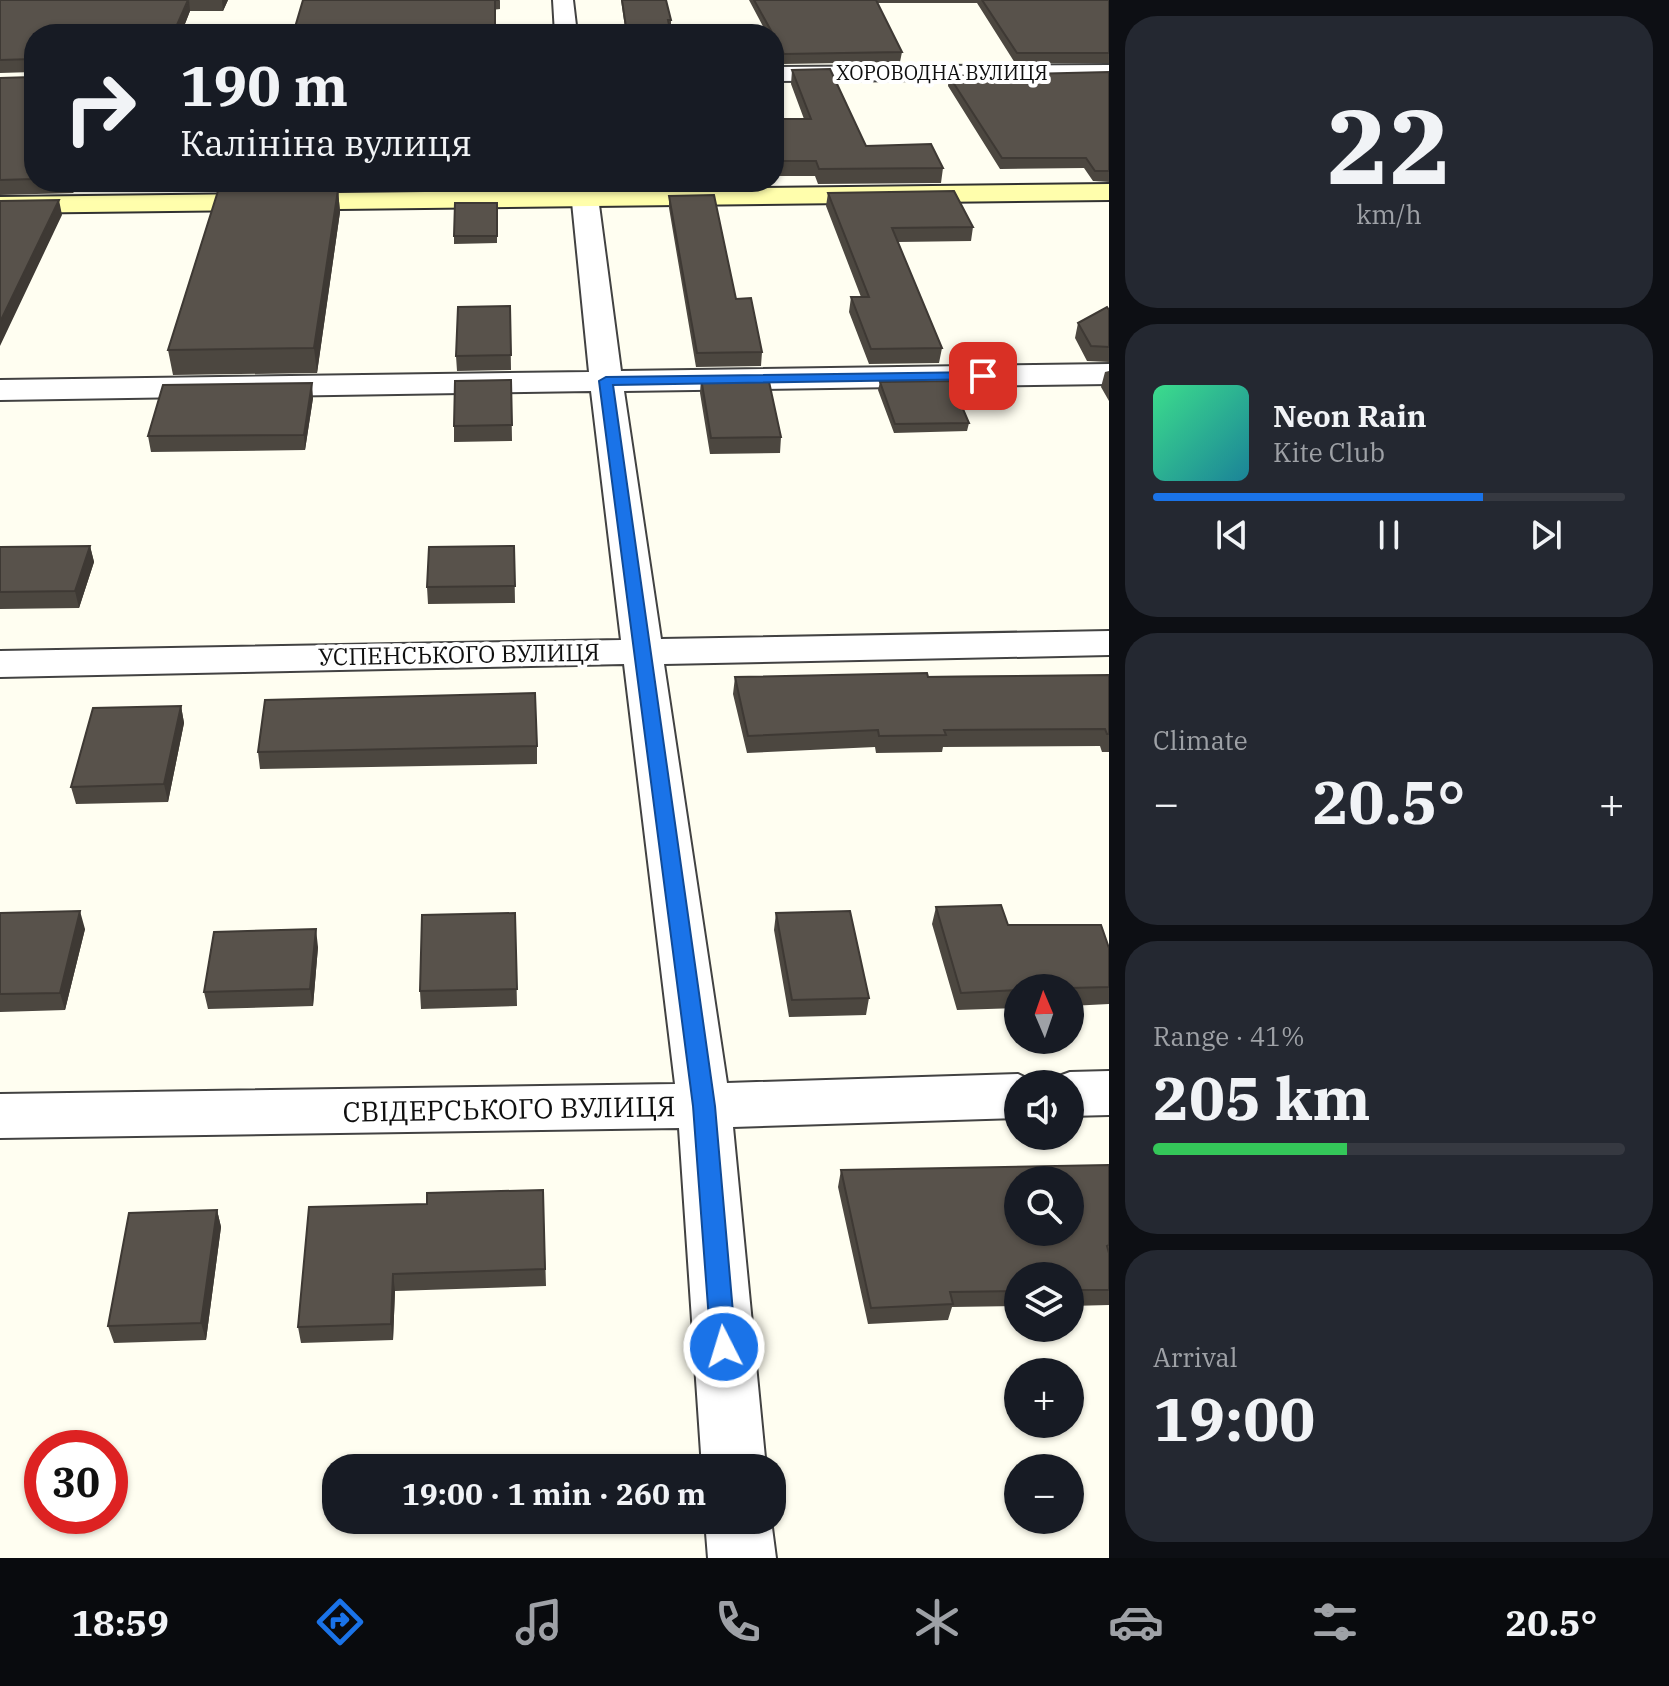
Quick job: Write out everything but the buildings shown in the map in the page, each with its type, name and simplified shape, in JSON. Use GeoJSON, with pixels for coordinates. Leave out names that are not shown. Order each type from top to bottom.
{"type":"FeatureCollection","features":[{"type":"Feature","properties":{"kind":"street"},"geometry":{"type":"LineString","coordinates":[[563,0],[565,24]]}},
{"type":"Feature","properties":{"kind":"street","name":"ХОРОВОДНА ВУЛИЦЯ"},"geometry":{"type":"LineString","coordinates":[[784,74],[1109,72]]}},
{"type":"Feature","properties":{"kind":"street"},"geometry":{"type":"LineString","coordinates":[[784,191],[1109,192]]}},
{"type":"Feature","properties":{"kind":"street"},"geometry":{"type":"LineString","coordinates":[[0,205],[506,192]]}},
{"type":"Feature","properties":{"kind":"street"},"geometry":{"type":"LineString","coordinates":[[584,192],[606,381],[704,1106],[733,1454]]}},
{"type":"Feature","properties":{"kind":"street"},"geometry":{"type":"LineString","coordinates":[[0,390],[1109,374]]}},
{"type":"Feature","properties":{"kind":"street","name":"УСПЕНСЬКОГО ВУЛИЦЯ"},"geometry":{"type":"LineString","coordinates":[[0,664],[1109,643]]}},
{"type":"Feature","properties":{"kind":"street"},"geometry":{"type":"LineString","coordinates":[[1084,1094],[1109,1093]]}},
{"type":"Feature","properties":{"kind":"street","name":"СВІДЕРСЬКОГО ВУЛИЦЯ"},"geometry":{"type":"LineString","coordinates":[[0,1116],[704,1106],[1004,1096]]}},
{"type":"Feature","properties":{"kind":"street"},"geometry":{"type":"LineString","coordinates":[[739,1534],[742,1558]]}},
{"type":"Feature","properties":{"kind":"route"},"geometry":{"type":"LineString","coordinates":[[724,1347],[704,1106],[606,381],[983,376]]}}]}
